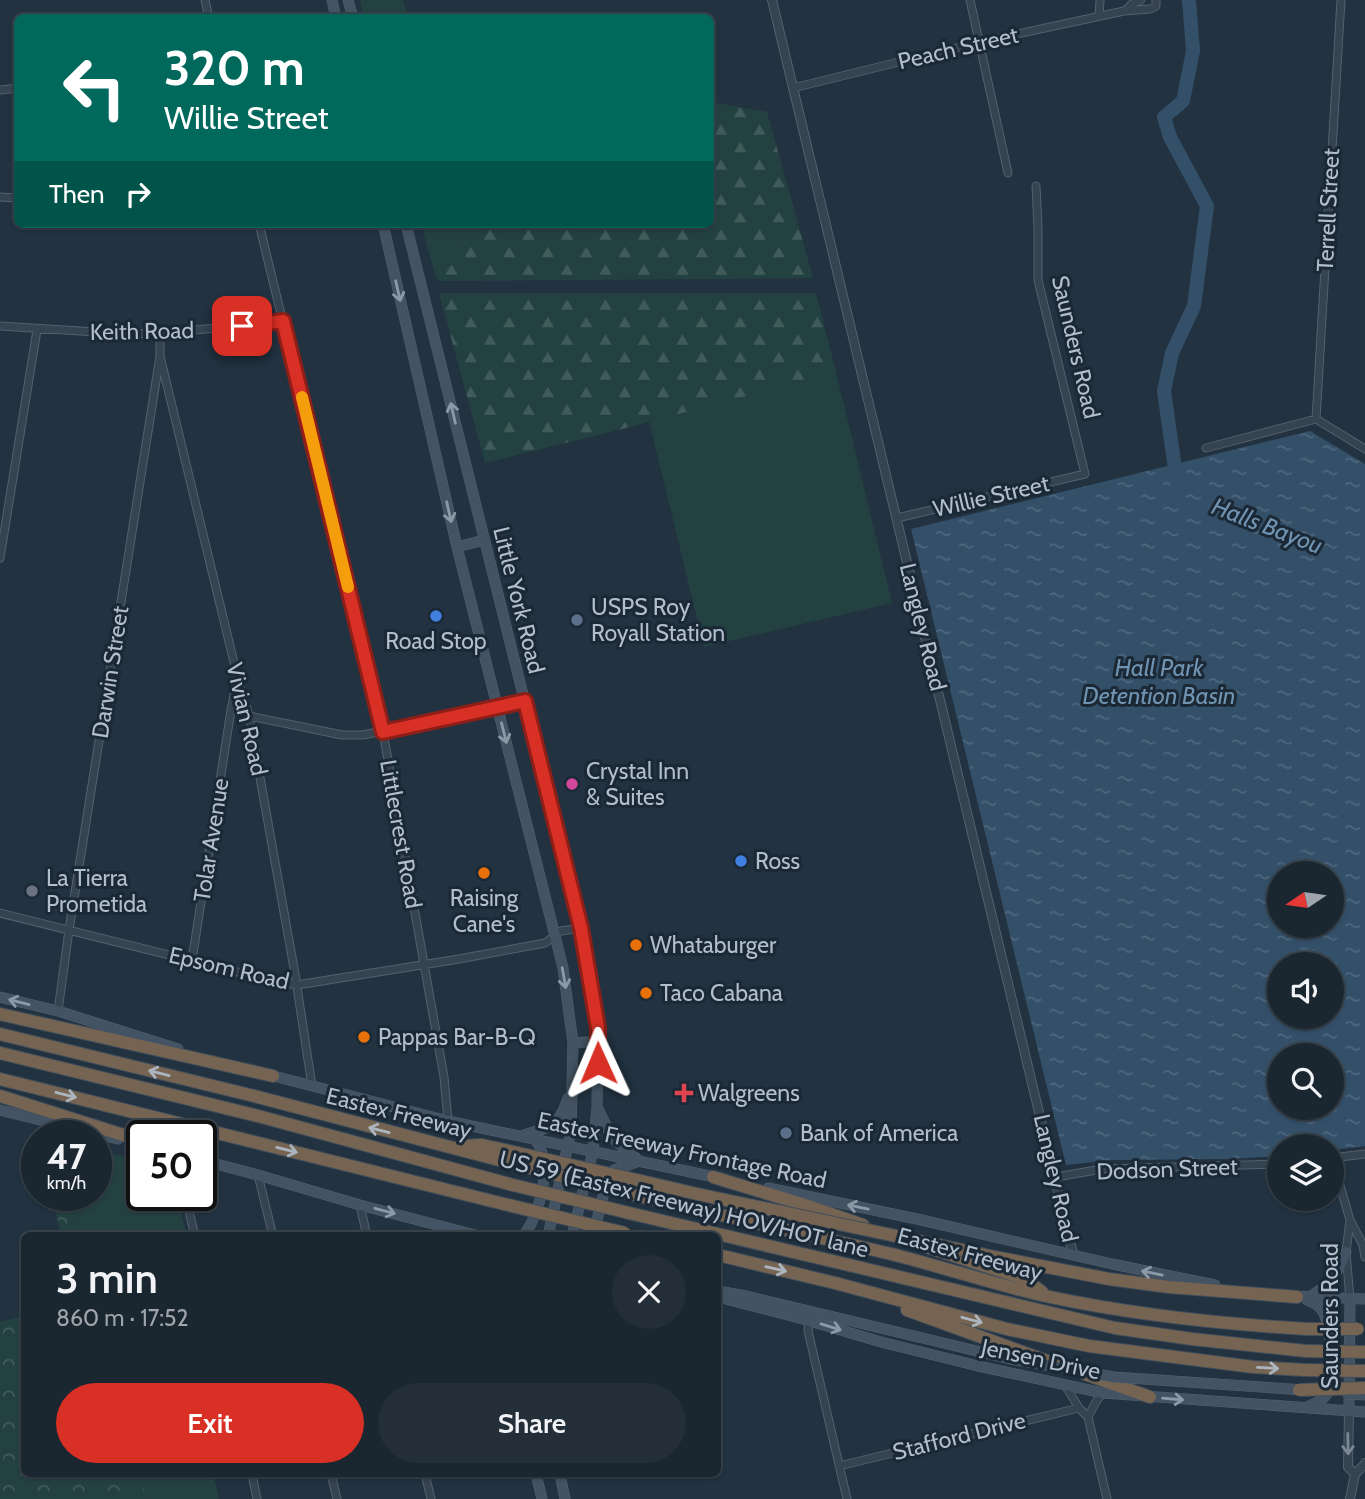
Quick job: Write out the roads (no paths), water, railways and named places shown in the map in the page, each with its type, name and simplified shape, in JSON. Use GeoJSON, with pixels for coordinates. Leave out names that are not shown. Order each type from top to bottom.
{"type":"FeatureCollection","features":[{"type":"Feature","properties":{"kind":"highway"},"geometry":{"type":"LineString","coordinates":[[0,1014],[273,1076]]}},
{"type":"Feature","properties":{"kind":"highway","name":"Eastex Freeway"},"geometry":{"type":"LineString","coordinates":[[0,1034],[446,1146],[517,1158],[634,1195],[889,1254],[1048,1296],[1133,1313],[1250,1326],[1365,1329]]}},
{"type":"Feature","properties":{"kind":"highway","name":"US 59 (Eastex Freeway) HOV/HOT lane"},"geometry":{"type":"LineString","coordinates":[[0,1053],[258,1116],[509,1184],[709,1232]]}},
{"type":"Feature","properties":{"kind":"highway"},"geometry":{"type":"LineString","coordinates":[[0,1079],[622,1232]]}},
{"type":"Feature","properties":{"kind":"highway"},"geometry":{"type":"LineString","coordinates":[[0,1096],[126,1138]]}},
{"type":"Feature","properties":{"kind":"highway"},"geometry":{"type":"LineString","coordinates":[[517,1158],[637,1180],[1109,1279],[1169,1287],[1301,1297]]}},
{"type":"Feature","properties":{"kind":"highway"},"geometry":{"type":"LineString","coordinates":[[713,1177],[802,1203],[1025,1279],[1048,1296]]}},
{"type":"Feature","properties":{"kind":"highway","name":"US 59 (Eastex Freeway) HOV/HOT lane"},"geometry":{"type":"LineString","coordinates":[[721,1235],[1115,1328],[1306,1351],[1365,1352]]}},
{"type":"Feature","properties":{"kind":"highway"},"geometry":{"type":"LineString","coordinates":[[721,1256],[1007,1329],[1089,1346],[1253,1367],[1365,1371]]}},
{"type":"Feature","properties":{"kind":"highway"},"geometry":{"type":"LineString","coordinates":[[835,1283],[1150,1397]]}},
{"type":"Feature","properties":{"kind":"highway"},"geometry":{"type":"LineString","coordinates":[[1299,1390],[1365,1388]]}},
{"type":"Feature","properties":{"kind":"main road","name":"Little York Road"},"geometry":{"type":"LineString","coordinates":[[384,228],[457,547],[563,968],[573,1043],[571,1131],[549,1232]]}},
{"type":"Feature","properties":{"kind":"main road","name":"Little York Road"},"geometry":{"type":"LineString","coordinates":[[406,228],[581,928],[598,1028],[597,1108],[593,1151],[573,1232]]}},
{"type":"Feature","properties":{"kind":"main road"},"geometry":{"type":"LineString","coordinates":[[457,547],[484,540]]}},
{"type":"Feature","properties":{"kind":"main road","name":"Eastex Freeway Frontage Road"},"geometry":{"type":"LineString","coordinates":[[0,997],[58,1011],[273,1076],[449,1121],[917,1219],[1206,1284],[1301,1297],[1365,1299]]}},
{"type":"Feature","properties":{"kind":"main road"},"geometry":{"type":"LineString","coordinates":[[573,1043],[599,1041]]}},
{"type":"Feature","properties":{"kind":"main road"},"geometry":{"type":"LineString","coordinates":[[522,1136],[548,1127],[559,1119],[563,1115],[572,1088]]}},
{"type":"Feature","properties":{"kind":"main road"},"geometry":{"type":"LineString","coordinates":[[597,1108],[612,1138],[640,1161]]}},
{"type":"Feature","properties":{"kind":"main road"},"geometry":{"type":"LineString","coordinates":[[0,1110],[126,1139]]}},
{"type":"Feature","properties":{"kind":"main road"},"geometry":{"type":"LineString","coordinates":[[526,1232],[537,1207],[545,1167],[540,1145],[533,1138]]}},
{"type":"Feature","properties":{"kind":"main road"},"geometry":{"type":"LineString","coordinates":[[594,1232],[603,1196],[614,1170],[640,1161]]}},
{"type":"Feature","properties":{"kind":"main road"},"geometry":{"type":"LineString","coordinates":[[217,1164],[464,1232]]}},
{"type":"Feature","properties":{"kind":"main road"},"geometry":{"type":"LineString","coordinates":[[1301,1297],[1331,1283],[1346,1252]]}},
{"type":"Feature","properties":{"kind":"main road"},"geometry":{"type":"LineString","coordinates":[[721,1292],[1010,1359],[1114,1377],[1365,1395]]}},
{"type":"Feature","properties":{"kind":"main road"},"geometry":{"type":"LineString","coordinates":[[1301,1297],[1321,1308],[1329,1330],[1329,1389],[1324,1398],[1307,1407]]}},
{"type":"Feature","properties":{"kind":"main road","name":"Jensen Drive"},"geometry":{"type":"LineString","coordinates":[[721,1298],[881,1342],[1103,1393],[1365,1412]]}},
{"type":"Feature","properties":{"kind":"main road","name":"Saunders Road"},"geometry":{"type":"LineString","coordinates":[[1349,1411],[1350,1299]]}},
{"type":"Feature","properties":{"kind":"main road"},"geometry":{"type":"LineString","coordinates":[[537,1477],[542,1499]]}},
{"type":"Feature","properties":{"kind":"main road"},"geometry":{"type":"LineString","coordinates":[[561,1477],[565,1499]]}},
{"type":"Feature","properties":{"kind":"street","name":"Langley Road"},"geometry":{"type":"LineString","coordinates":[[772,0],[1073,1254]]}},
{"type":"Feature","properties":{"kind":"street"},"geometry":{"type":"LineString","coordinates":[[970,0],[1008,173]]}},
{"type":"Feature","properties":{"kind":"street"},"geometry":{"type":"LineString","coordinates":[[1099,16],[1100,0]]}},
{"type":"Feature","properties":{"kind":"street","name":"Peach Street"},"geometry":{"type":"LineString","coordinates":[[1124,12],[1141,0]]}},
{"type":"Feature","properties":{"kind":"street","name":"Peach Street"},"geometry":{"type":"LineString","coordinates":[[793,88],[980,41],[1099,16],[1150,9],[1156,6],[1156,0]]}},
{"type":"Feature","properties":{"kind":"street","name":"Terrell Street"},"geometry":{"type":"LineString","coordinates":[[1316,419],[1340,0]]}},
{"type":"Feature","properties":{"kind":"street","name":"Saunders Road"},"geometry":{"type":"LineString","coordinates":[[1036,186],[1038,280],[1085,474]]}},
{"type":"Feature","properties":{"kind":"street","name":"Littlecrest Road"},"geometry":{"type":"LineString","coordinates":[[260,228],[383,732],[444,1077],[449,1121]]}},
{"type":"Feature","properties":{"kind":"street","name":"Keith Road"},"geometry":{"type":"LineString","coordinates":[[0,326],[128,334],[283,321]]}},
{"type":"Feature","properties":{"kind":"street"},"geometry":{"type":"LineString","coordinates":[[0,558],[37,330]]}},
{"type":"Feature","properties":{"kind":"street","name":"Darwin Street"},"geometry":{"type":"LineString","coordinates":[[58,1011],[160,356],[160,333]]}},
{"type":"Feature","properties":{"kind":"street","name":"Vivian Road"},"geometry":{"type":"LineString","coordinates":[[160,356],[249,716],[297,985],[312,1086]]}},
{"type":"Feature","properties":{"kind":"street"},"geometry":{"type":"LineString","coordinates":[[1206,448],[1316,419],[1365,449]]}},
{"type":"Feature","properties":{"kind":"street","name":"Willie Street"},"geometry":{"type":"LineString","coordinates":[[897,518],[1085,474]]}},
{"type":"Feature","properties":{"kind":"street","name":"Tolar Avenue"},"geometry":{"type":"LineString","coordinates":[[192,960],[238,679]]}},
{"type":"Feature","properties":{"kind":"street"},"geometry":{"type":"LineString","coordinates":[[249,716],[342,735],[363,735],[525,701]]}},
{"type":"Feature","properties":{"kind":"street","name":"Epsom Road"},"geometry":{"type":"LineString","coordinates":[[0,913],[297,985],[545,943],[561,931],[581,928]]}},
{"type":"Feature","properties":{"kind":"street"},"geometry":{"type":"LineString","coordinates":[[1344,1157],[1365,1154]]}},
{"type":"Feature","properties":{"kind":"street","name":"Dodson Street"},"geometry":{"type":"LineString","coordinates":[[1056,1177],[1102,1169],[1267,1164]]}},
{"type":"Feature","properties":{"kind":"street"},"geometry":{"type":"LineString","coordinates":[[258,1174],[272,1232]]}},
{"type":"Feature","properties":{"kind":"street","name":"Saunders Road"},"geometry":{"type":"LineString","coordinates":[[1344,1199],[1350,1220],[1363,1245],[1365,1257]]}},
{"type":"Feature","properties":{"kind":"street"},"geometry":{"type":"LineString","coordinates":[[360,1205],[366,1232]]}},
{"type":"Feature","properties":{"kind":"street"},"geometry":{"type":"LineString","coordinates":[[189,1211],[194,1232]]}},
{"type":"Feature","properties":{"kind":"street","name":"Saunders Road"},"geometry":{"type":"LineString","coordinates":[[1350,1220],[1346,1252],[1350,1299]]}},
{"type":"Feature","properties":{"kind":"street"},"geometry":{"type":"LineString","coordinates":[[809,1321],[808,1331],[847,1499]]}},
{"type":"Feature","properties":{"kind":"street"},"geometry":{"type":"LineString","coordinates":[[1065,1385],[1088,1418],[1107,1499]]}},
{"type":"Feature","properties":{"kind":"street"},"geometry":{"type":"LineString","coordinates":[[1088,1418],[1103,1393]]}},
{"type":"Feature","properties":{"kind":"street","name":"Stafford Drive"},"geometry":{"type":"LineString","coordinates":[[839,1466],[1079,1408]]}},
{"type":"Feature","properties":{"kind":"street"},"geometry":{"type":"LineString","coordinates":[[1349,1411],[1348,1467],[1355,1474]]}},
{"type":"Feature","properties":{"kind":"street"},"geometry":{"type":"LineString","coordinates":[[1350,1499],[1355,1474],[1365,1463]]}},
{"type":"Feature","properties":{"kind":"street"},"geometry":{"type":"LineString","coordinates":[[253,1477],[257,1499]]}},
{"type":"Feature","properties":{"kind":"street"},"geometry":{"type":"LineString","coordinates":[[332,1477],[337,1499]]}},
{"type":"Feature","properties":{"kind":"street"},"geometry":{"type":"LineString","coordinates":[[426,1477],[431,1499]]}},
{"type":"Feature","properties":{"kind":"water","name":"Hall Park Detention Basin"},"geometry":{"type":"Polygon","coordinates":[[[1310,431],[1365,464],[1365,1146],[1344,1149],[1344,1134],[1267,1134],[1267,1157],[1111,1160],[1066,1165],[911,529],[1310,431]]]}},
{"type":"Feature","properties":{"kind":"waterway","name":"Halls Bayou"},"geometry":{"type":"LineString","coordinates":[[1177,483],[1164,391],[1172,353],[1194,306],[1207,206],[1170,137],[1164,117],[1183,101],[1193,51],[1189,0]]}},
{"type":"Feature","properties":{"kind":"place","name":"Road Stop"},"geometry":{"type":"Point","coordinates":[436,616]}},
{"type":"Feature","properties":{"kind":"place","name":"USPS Roy Royall Station"},"geometry":{"type":"Point","coordinates":[577,620]}},
{"type":"Feature","properties":{"kind":"place","name":"Crystal Inn & Suites"},"geometry":{"type":"Point","coordinates":[572,784]}},
{"type":"Feature","properties":{"kind":"place","name":"Ross"},"geometry":{"type":"Point","coordinates":[741,861]}},
{"type":"Feature","properties":{"kind":"place","name":"Raising Cane's"},"geometry":{"type":"Point","coordinates":[484,873]}},
{"type":"Feature","properties":{"kind":"place","name":"La Tierra Prometida"},"geometry":{"type":"Point","coordinates":[32,891]}},
{"type":"Feature","properties":{"kind":"place","name":"Whataburger"},"geometry":{"type":"Point","coordinates":[636,945]}},
{"type":"Feature","properties":{"kind":"place","name":"Taco Cabana"},"geometry":{"type":"Point","coordinates":[646,993]}},
{"type":"Feature","properties":{"kind":"place","name":"Pappas Bar-B-Q"},"geometry":{"type":"Point","coordinates":[364,1037]}},
{"type":"Feature","properties":{"kind":"place","name":"Walgreens"},"geometry":{"type":"Point","coordinates":[684,1093]}},
{"type":"Feature","properties":{"kind":"place","name":"Bank of America"},"geometry":{"type":"Point","coordinates":[786,1133]}}]}
